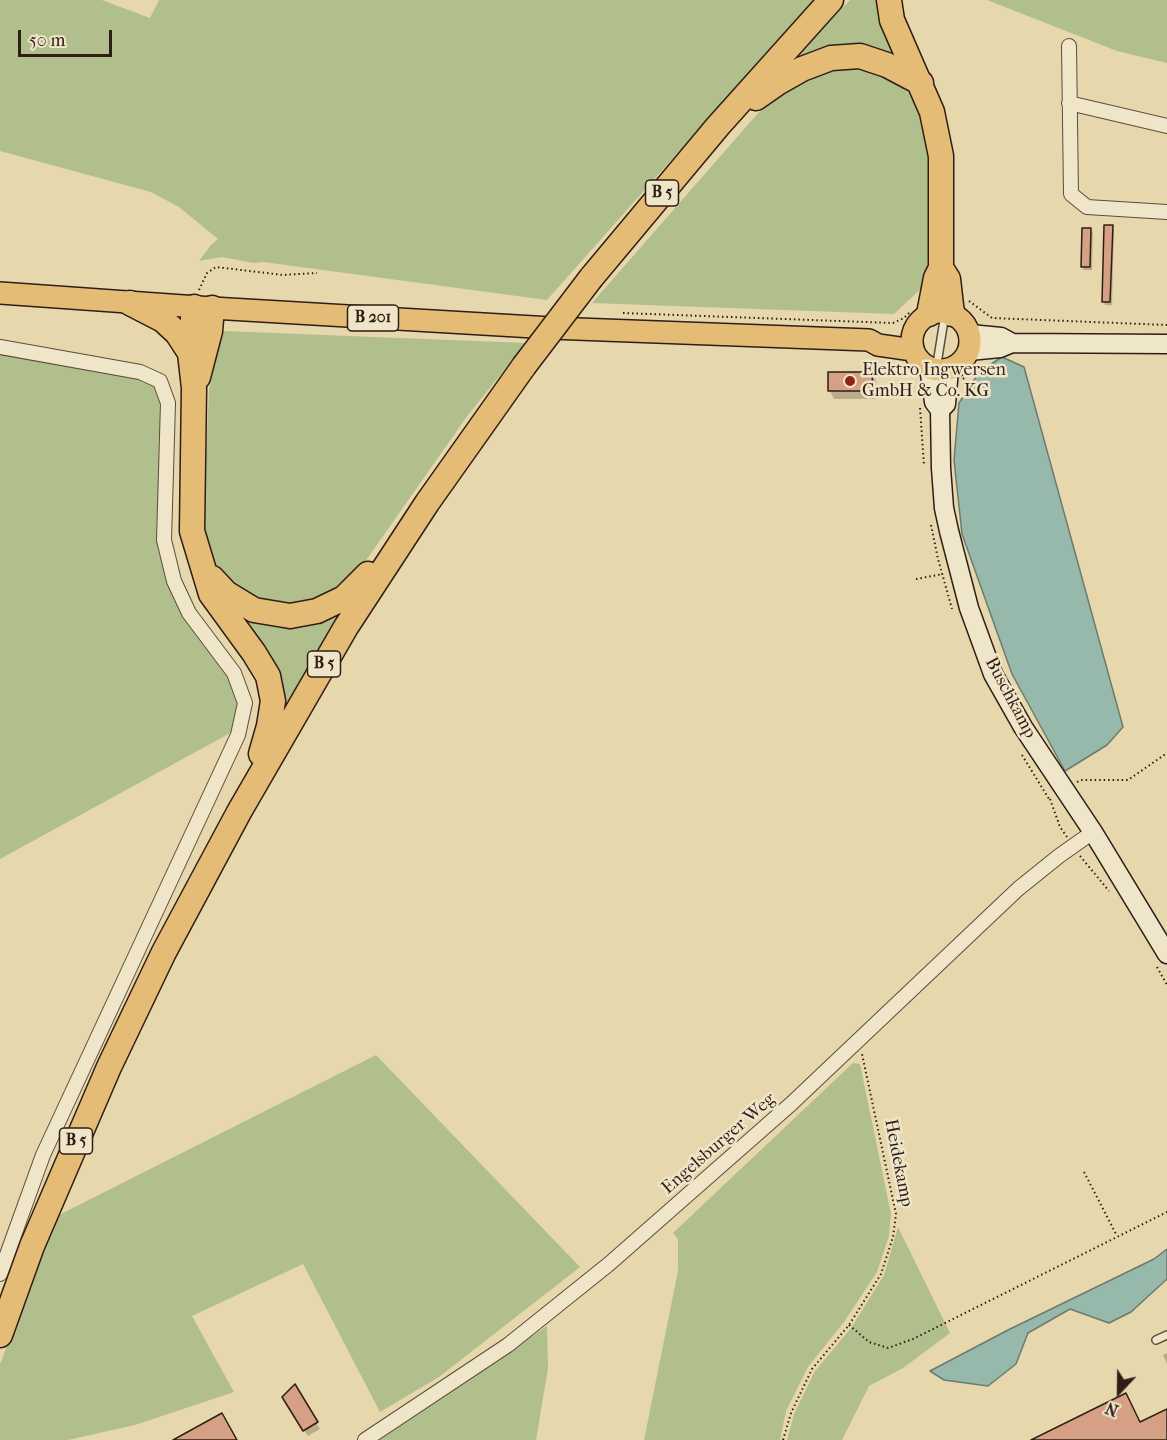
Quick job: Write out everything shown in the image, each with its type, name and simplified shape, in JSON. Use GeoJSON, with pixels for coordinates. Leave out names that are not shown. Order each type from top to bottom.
{"type":"FeatureCollection","features":[{"type":"Feature","properties":{"kind":"highway","name":"B 5"},"geometry":{"type":"LineString","coordinates":[[0,1335],[32,1246],[109,1067],[164,952],[239,812],[345,627],[415,520],[524,366],[591,278],[718,126],[831,0]]}},
{"type":"Feature","properties":{"kind":"highway"},"geometry":{"type":"LineString","coordinates":[[889,0],[892,20],[921,82],[932,112],[941,156],[941,268],[936,278],[942,313]]}},
{"type":"Feature","properties":{"kind":"highway"},"geometry":{"type":"LineString","coordinates":[[718,126],[779,82],[831,58],[860,56],[887,64],[921,82]]}},
{"type":"Feature","properties":{"kind":"highway"},"geometry":{"type":"LineString","coordinates":[[130,303],[163,320],[177,333],[190,353]]}},
{"type":"Feature","properties":{"kind":"highway"},"geometry":{"type":"LineString","coordinates":[[203,308],[190,353],[194,388],[192,531],[212,594],[268,676],[273,701],[263,747],[239,812]]}},
{"type":"Feature","properties":{"kind":"highway"},"geometry":{"type":"LineString","coordinates":[[194,388],[210,331],[203,308]]}},
{"type":"Feature","properties":{"kind":"highway"},"geometry":{"type":"LineString","coordinates":[[204,569],[226,593],[254,610],[290,616],[317,611],[344,598],[415,520]]}},
{"type":"Feature","properties":{"kind":"main road","name":"B 201"},"geometry":{"type":"LineString","coordinates":[[0,293],[203,308],[551,328],[869,340],[877,333],[913,342]]}},
{"type":"Feature","properties":{"kind":"main road"},"geometry":{"type":"LineString","coordinates":[[942,313],[966,325],[969,343],[957,366],[938,369],[917,358],[913,342],[922,319],[942,313]]}},
{"type":"Feature","properties":{"kind":"street"},"geometry":{"type":"LineString","coordinates":[[1069,46],[1071,194],[1087,207],[1167,212]]}},
{"type":"Feature","properties":{"kind":"street"},"geometry":{"type":"LineString","coordinates":[[1069,103],[1167,126]]}},
{"type":"Feature","properties":{"kind":"street"},"geometry":{"type":"LineString","coordinates":[[969,343],[1000,348],[1012,343],[1167,344]]}},
{"type":"Feature","properties":{"kind":"street"},"geometry":{"type":"LineString","coordinates":[[0,347],[140,372],[160,381],[168,403],[164,540],[174,581],[189,613],[234,673],[245,703],[238,735],[44,1155],[0,1274]]}},
{"type":"Feature","properties":{"kind":"street","name":"Buschkamp"},"geometry":{"type":"LineString","coordinates":[[938,369],[934,402],[940,410],[944,508],[958,571],[993,674],[1023,727],[1093,832],[1162,960]]}},
{"type":"Feature","properties":{"kind":"street","name":"Engelsburger Weg"},"geometry":{"type":"LineString","coordinates":[[365,1440],[508,1345],[618,1256],[856,1045],[1018,889],[1093,832]]}},
{"type":"Feature","properties":{"kind":"lane"},"geometry":{"type":"LineString","coordinates":[[938,369],[942,313]]}},
{"type":"Feature","properties":{"kind":"lane"},"geometry":{"type":"LineString","coordinates":[[1156,1340],[1167,1335]]}},
{"type":"Feature","properties":{"kind":"path"},"geometry":{"type":"LineString","coordinates":[[203,308],[201,284],[207,273],[216,267],[283,275],[317,273]]}},
{"type":"Feature","properties":{"kind":"path"},"geometry":{"type":"LineString","coordinates":[[916,579],[958,571]]}},
{"type":"Feature","properties":{"kind":"path"},"geometry":{"type":"LineString","coordinates":[[1114,897],[1060,827],[1049,799],[1082,780],[1128,780],[1167,753]]}},
{"type":"Feature","properties":{"kind":"path"},"geometry":{"type":"LineString","coordinates":[[1162,960],[1167,985]]}},
{"type":"Feature","properties":{"kind":"path","name":"Heidekamp"},"geometry":{"type":"LineString","coordinates":[[783,1440],[791,1413],[812,1370],[849,1325],[881,1274],[893,1237],[896,1214],[864,1059],[856,1045]]}},
{"type":"Feature","properties":{"kind":"path"},"geometry":{"type":"LineString","coordinates":[[1083,1172],[1117,1237]]}},
{"type":"Feature","properties":{"kind":"path"},"geometry":{"type":"LineString","coordinates":[[849,1325],[869,1342],[888,1348],[913,1339],[1167,1212]]}},
{"type":"Feature","properties":{"kind":"green space"},"geometry":{"type":"Polygon","coordinates":[[[0,0],[102,0],[150,18],[159,0],[820,0],[737,86],[547,300],[263,262],[253,263],[222,257],[199,261],[218,239],[179,207],[151,192],[0,151],[0,0]]]}},
{"type":"Feature","properties":{"kind":"green space"},"geometry":{"type":"Polygon","coordinates":[[[850,0],[880,0],[906,69],[790,64],[850,0]]]}},
{"type":"Feature","properties":{"kind":"green space"},"geometry":{"type":"Polygon","coordinates":[[[987,0],[1167,0],[1167,63],[1117,51],[987,0]]]}},
{"type":"Feature","properties":{"kind":"green space"},"geometry":{"type":"Polygon","coordinates":[[[857,65],[891,78],[911,95],[924,115],[930,159],[933,213],[925,285],[894,314],[592,303],[780,88],[833,67],[857,65]]]}},
{"type":"Feature","properties":{"kind":"green space"},"geometry":{"type":"Polygon","coordinates":[[[223,331],[526,343],[468,415],[362,566],[318,601],[290,606],[259,601],[218,570],[203,532],[209,389],[223,331]]]}},
{"type":"Feature","properties":{"kind":"green space"},"geometry":{"type":"Polygon","coordinates":[[[0,355],[140,377],[157,386],[162,403],[170,583],[230,675],[240,703],[232,732],[0,859],[0,355]]]}},
{"type":"Feature","properties":{"kind":"green space"},"geometry":{"type":"Polygon","coordinates":[[[359,593],[276,730],[227,603],[258,619],[359,593]]]}},
{"type":"Feature","properties":{"kind":"green space"},"geometry":{"type":"Polygon","coordinates":[[[376,1055],[580,1267],[439,1377],[380,1412],[303,1264],[192,1316],[234,1392],[135,1425],[68,1440],[0,1440],[0,1364],[57,1216],[376,1055]]]}},
{"type":"Feature","properties":{"kind":"green space"},"geometry":{"type":"Polygon","coordinates":[[[853,1063],[860,1064],[891,1214],[889,1236],[877,1272],[844,1322],[808,1367],[786,1411],[780,1440],[644,1440],[678,1271],[678,1239],[673,1233],[853,1063]]]}},
{"type":"Feature","properties":{"kind":"green space"},"geometry":{"type":"Polygon","coordinates":[[[898,1227],[950,1333],[903,1368],[869,1386],[842,1440],[787,1440],[794,1414],[815,1371],[851,1328],[884,1275],[898,1227]]]}},
{"type":"Feature","properties":{"kind":"green space"},"geometry":{"type":"Polygon","coordinates":[[[547,1326],[548,1368],[536,1440],[379,1440],[547,1326]]]}},
{"type":"Feature","properties":{"kind":"shaded area"},"geometry":{"type":"Polygon","coordinates":[[[1002,357],[1024,367],[1123,727],[1107,745],[1065,771],[1012,674],[962,534],[954,460],[959,403],[980,371],[1002,357]]]}},
{"type":"Feature","properties":{"kind":"shaded area"},"geometry":{"type":"Polygon","coordinates":[[[1167,1249],[1167,1279],[1131,1312],[1109,1323],[1070,1309],[1028,1333],[1016,1364],[988,1386],[944,1380],[930,1371],[1154,1259],[1167,1249]]]}},
{"type":"Feature","properties":{"kind":"building"},"geometry":{"type":"Polygon","coordinates":[[[1104,225],[1113,225],[1110,302],[1102,302],[1104,225]]]}},
{"type":"Feature","properties":{"kind":"building"},"geometry":{"type":"Polygon","coordinates":[[[1082,228],[1091,228],[1090,267],[1081,267],[1082,228]]]}},
{"type":"Feature","properties":{"kind":"building","name":"Elektro Ingwersen GmbH & Co. KG"},"geometry":{"type":"Polygon","coordinates":[[[828,372],[872,372],[873,391],[828,391],[828,372]]]}},
{"type":"Feature","properties":{"kind":"building"},"geometry":{"type":"Polygon","coordinates":[[[295,1384],[318,1422],[303,1431],[282,1397],[295,1384]]]}},
{"type":"Feature","properties":{"kind":"building"},"geometry":{"type":"Polygon","coordinates":[[[1126,1393],[1140,1422],[1167,1409],[1167,1440],[1031,1440],[1126,1393]]]}},
{"type":"Feature","properties":{"kind":"building"},"geometry":{"type":"Polygon","coordinates":[[[222,1413],[237,1440],[173,1440],[222,1413]]]}},
{"type":"Feature","properties":{"kind":"place","name":"Elektro Ingwersen GmbH & Co. KG"},"geometry":{"type":"Point","coordinates":[850,381]}}]}
